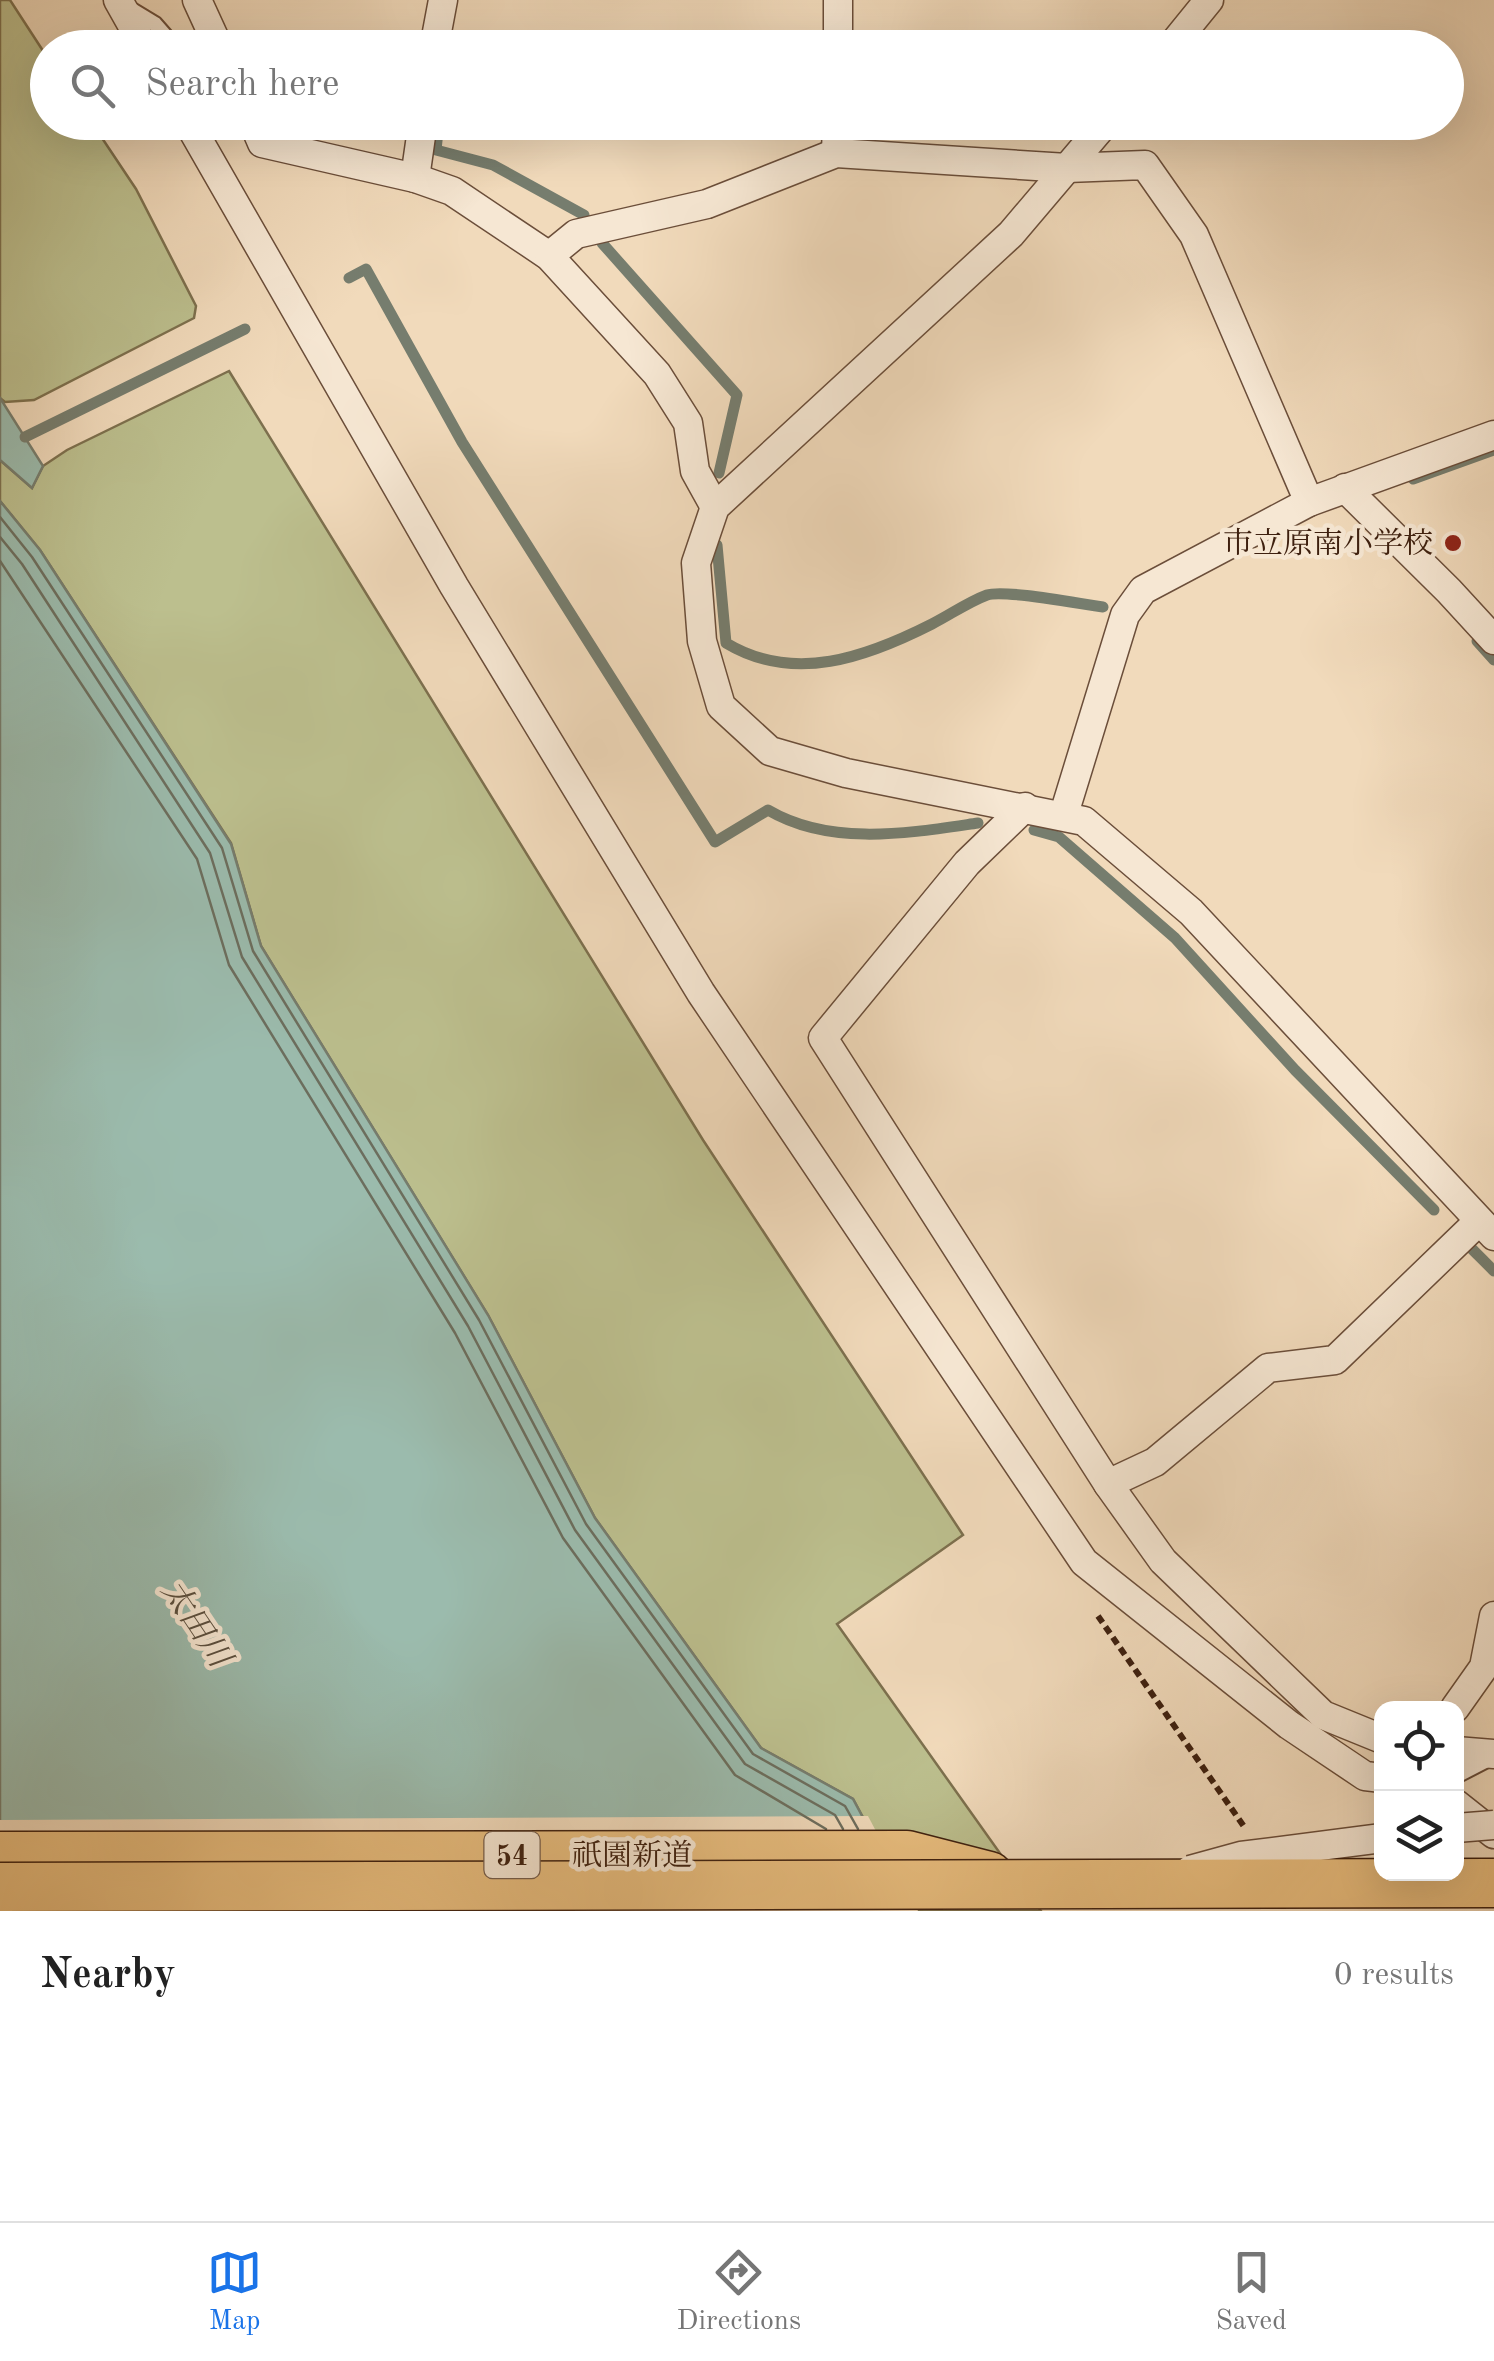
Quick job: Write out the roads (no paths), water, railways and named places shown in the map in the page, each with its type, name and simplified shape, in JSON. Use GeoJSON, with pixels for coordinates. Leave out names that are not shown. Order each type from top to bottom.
{"type":"FeatureCollection","features":[{"type":"Feature","properties":{"kind":"highway","name":"祇園新道"},"geometry":{"type":"LineString","coordinates":[[0,1856],[907,1855],[1020,1884]]}},
{"type":"Feature","properties":{"kind":"highway","name":"祇園新道"},"geometry":{"type":"LineString","coordinates":[[0,1887],[1494,1884]]}},
{"type":"Feature","properties":{"kind":"street"},"geometry":{"type":"LineString","coordinates":[[197,0],[211,30]]}},
{"type":"Feature","properties":{"kind":"street"},"geometry":{"type":"LineString","coordinates":[[437,30],[443,0]]}},
{"type":"Feature","properties":{"kind":"street"},"geometry":{"type":"LineString","coordinates":[[838,0],[838,30]]}},
{"type":"Feature","properties":{"kind":"street"},"geometry":{"type":"LineString","coordinates":[[1185,30],[1209,0]]}},
{"type":"Feature","properties":{"kind":"street"},"geometry":{"type":"LineString","coordinates":[[118,1],[135,30]]}},
{"type":"Feature","properties":{"kind":"street"},"geometry":{"type":"LineString","coordinates":[[198,140],[454,586],[701,993],[1084,1562],[1289,1725],[1365,1776],[1374,1777]]}},
{"type":"Feature","properties":{"kind":"street"},"geometry":{"type":"LineString","coordinates":[[289,140],[452,191],[549,256],[657,374],[688,423],[696,472],[715,507]]}},
{"type":"Feature","properties":{"kind":"street"},"geometry":{"type":"LineString","coordinates":[[415,178],[420,140]]}},
{"type":"Feature","properties":{"kind":"street"},"geometry":{"type":"LineString","coordinates":[[836,140],[836,153]]}},
{"type":"Feature","properties":{"kind":"street"},"geometry":{"type":"LineString","coordinates":[[1091,140],[1011,234],[715,507],[696,563],[702,641],[721,706],[770,751],[846,773],[1084,821],[1191,912],[1486,1229],[1335,1360],[1268,1368],[1155,1462],[1108,1484]]}},
{"type":"Feature","properties":{"kind":"street"},"geometry":{"type":"LineString","coordinates":[[549,256],[576,234],[707,204],[836,153],[1068,168],[1145,164],[1194,234],[1309,502]]}},
{"type":"Feature","properties":{"kind":"street"},"geometry":{"type":"LineString","coordinates":[[1064,814],[1125,615],[1143,590],[1309,502],[1494,435]]}},
{"type":"Feature","properties":{"kind":"street"},"geometry":{"type":"LineString","coordinates":[[1345,488],[1494,640]]}},
{"type":"Feature","properties":{"kind":"street"},"geometry":{"type":"LineString","coordinates":[[1025,807],[967,863],[823,1038],[1108,1484],[1163,1561],[1323,1716],[1374,1736]]}},
{"type":"Feature","properties":{"kind":"street"},"geometry":{"type":"LineString","coordinates":[[1460,1701],[1484,1667],[1494,1616]]}},
{"type":"Feature","properties":{"kind":"street"},"geometry":{"type":"LineString","coordinates":[[1464,1753],[1494,1755]]}},
{"type":"Feature","properties":{"kind":"street"},"geometry":{"type":"LineString","coordinates":[[1464,1810],[1494,1834]]}},
{"type":"Feature","properties":{"kind":"street"},"geometry":{"type":"LineString","coordinates":[[1464,1827],[1494,1825]]}},
{"type":"Feature","properties":{"kind":"street"},"geometry":{"type":"LineString","coordinates":[[1141,1884],[1241,1856],[1374,1839]]}},
{"type":"Feature","properties":{"kind":"lane"},"geometry":{"type":"LineString","coordinates":[[118,1],[160,30]]}},
{"type":"Feature","properties":{"kind":"lane"},"geometry":{"type":"LineString","coordinates":[[1464,1772],[1494,1755]]}},
{"type":"Feature","properties":{"kind":"water"},"geometry":{"type":"Polygon","coordinates":[[[0,398],[43,466],[32,488],[0,460],[0,398]]]}},
{"type":"Feature","properties":{"kind":"water","name":"太田川"},"geometry":{"type":"Polygon","coordinates":[[[0,501],[40,550],[231,844],[261,946],[488,1315],[595,1518],[761,1748],[853,1799],[913,1911],[0,1911],[0,501]]]}},
{"type":"Feature","properties":{"kind":"waterway"},"geometry":{"type":"LineString","coordinates":[[437,140],[436,150],[493,165],[584,215]]}},
{"type":"Feature","properties":{"kind":"waterway"},"geometry":{"type":"LineString","coordinates":[[602,243],[737,395],[719,473]]}},
{"type":"Feature","properties":{"kind":"waterway"},"geometry":{"type":"LineString","coordinates":[[349,278],[366,269],[462,442],[715,842],[768,810],[792,822],[844,833],[898,833],[978,823]]}},
{"type":"Feature","properties":{"kind":"waterway"},"geometry":{"type":"LineString","coordinates":[[25,437],[245,329]]}},
{"type":"Feature","properties":{"kind":"waterway"},"geometry":{"type":"LineString","coordinates":[[1413,479],[1494,450]]}},
{"type":"Feature","properties":{"kind":"waterway"},"geometry":{"type":"LineString","coordinates":[[717,545],[726,643],[778,662],[830,661],[882,647],[987,595],[1025,595],[1103,607]]}},
{"type":"Feature","properties":{"kind":"waterway"},"geometry":{"type":"LineString","coordinates":[[1477,641],[1494,660]]}},
{"type":"Feature","properties":{"kind":"waterway"},"geometry":{"type":"LineString","coordinates":[[1034,830],[1059,837],[1175,938],[1295,1070],[1434,1210]]}},
{"type":"Feature","properties":{"kind":"waterway"},"geometry":{"type":"LineString","coordinates":[[1467,1244],[1494,1271]]}},
{"type":"Feature","properties":{"kind":"place","name":"市立原南小学校"},"geometry":{"type":"Point","coordinates":[1453,543]}}]}
